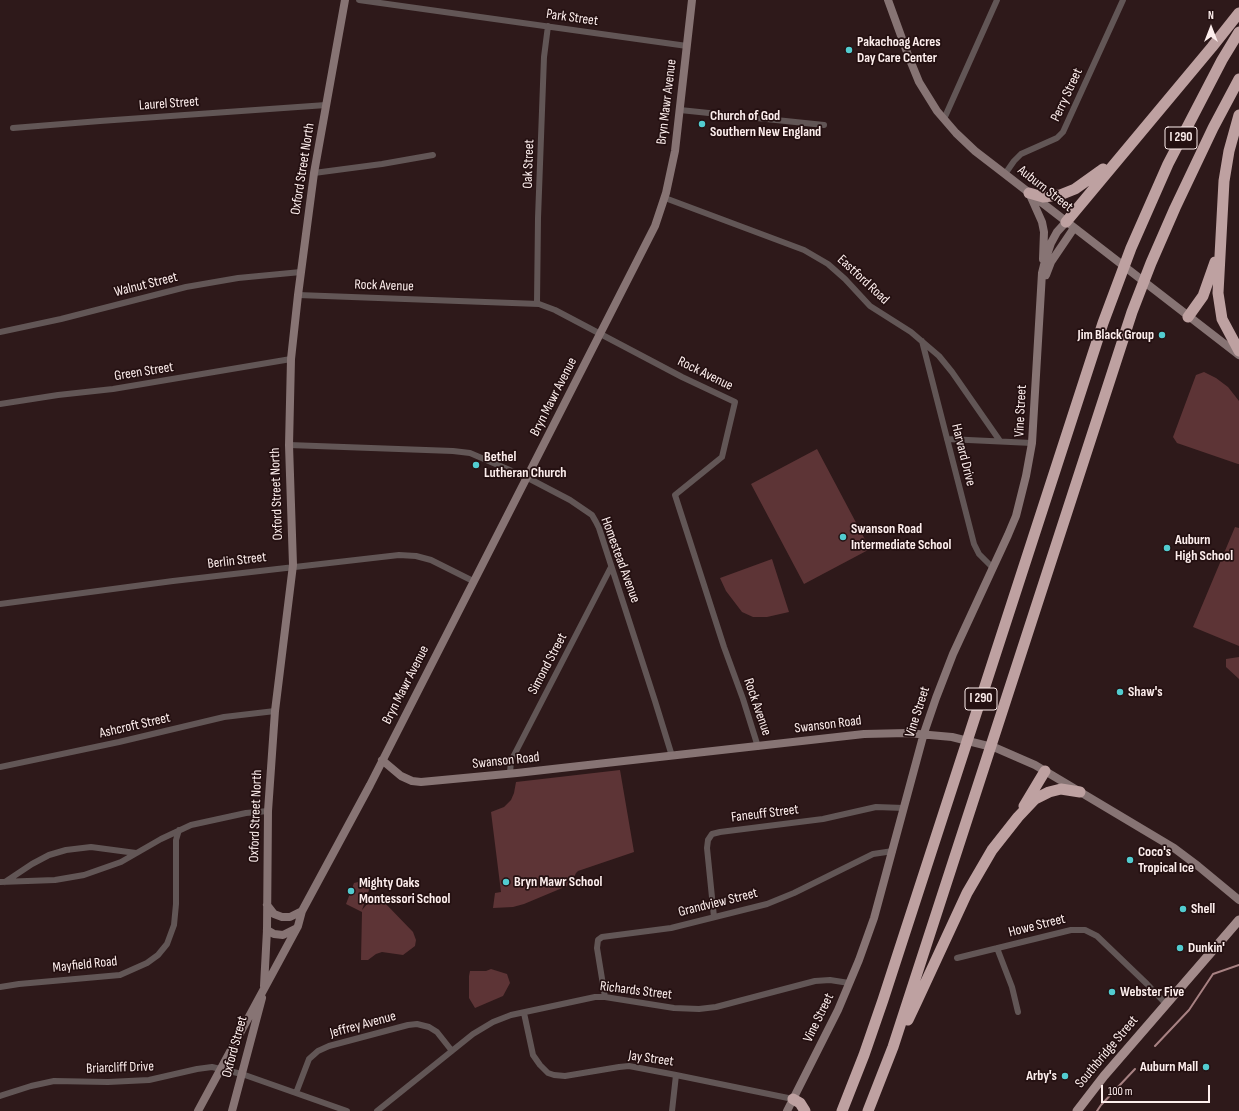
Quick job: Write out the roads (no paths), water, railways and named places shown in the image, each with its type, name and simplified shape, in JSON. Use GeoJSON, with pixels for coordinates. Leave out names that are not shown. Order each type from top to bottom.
{"type":"FeatureCollection","features":[{"type":"Feature","properties":{"kind":"highway"},"geometry":{"type":"LineString","coordinates":[[1070,225],[1126,150],[1239,13]]}},
{"type":"Feature","properties":{"kind":"highway","name":"I 290"},"geometry":{"type":"LineString","coordinates":[[842,1111],[862,1061],[883,1000],[1103,323],[1131,248],[1176,146],[1222,60],[1239,32]]}},
{"type":"Feature","properties":{"kind":"highway","name":"I 290"},"geometry":{"type":"LineString","coordinates":[[868,1111],[893,1047],[1137,301],[1151,263],[1182,192],[1239,79]]}},
{"type":"Feature","properties":{"kind":"highway"},"geometry":{"type":"LineString","coordinates":[[1239,115],[1231,141],[1225,172],[1218,282],[1219,303],[1224,325],[1239,351]]}},
{"type":"Feature","properties":{"kind":"highway"},"geometry":{"type":"LineString","coordinates":[[1029,193],[1043,198],[1060,195],[1076,189],[1092,179],[1126,150]]}},
{"type":"Feature","properties":{"kind":"highway"},"geometry":{"type":"LineString","coordinates":[[1188,317],[1198,303],[1207,285],[1215,263],[1221,236]]}},
{"type":"Feature","properties":{"kind":"highway"},"geometry":{"type":"LineString","coordinates":[[1018,817],[1045,771]]}},
{"type":"Feature","properties":{"kind":"highway"},"geometry":{"type":"LineString","coordinates":[[893,1047],[917,1001],[967,893],[992,850],[1018,817],[1035,799],[1049,792],[1061,790],[1080,792]]}},
{"type":"Feature","properties":{"kind":"highway"},"geometry":{"type":"LineString","coordinates":[[793,1099],[800,1103],[805,1111]]}},
{"type":"Feature","properties":{"kind":"main road","name":"Southbridge Street"},"geometry":{"type":"LineString","coordinates":[[1077,1111],[1104,1076],[1239,920]]}},
{"type":"Feature","properties":{"kind":"street","name":"Oxford Street North"},"geometry":{"type":"LineString","coordinates":[[263,989],[267,930],[268,811],[275,711],[292,567],[289,445],[291,360],[314,173],[345,0]]}},
{"type":"Feature","properties":{"kind":"street","name":"Park Street"},"geometry":{"type":"LineString","coordinates":[[359,0],[402,3],[687,46]]}},
{"type":"Feature","properties":{"kind":"street","name":"Bryn Mawr Avenue"},"geometry":{"type":"LineString","coordinates":[[198,1111],[297,928],[302,911],[382,760],[650,237],[665,198],[675,151],[692,0]]}},
{"type":"Feature","properties":{"kind":"street","name":"Auburn Street"},"geometry":{"type":"LineString","coordinates":[[888,0],[919,82],[933,105],[956,133],[976,151],[1029,193],[1239,356]]}},
{"type":"Feature","properties":{"kind":"street"},"geometry":{"type":"LineString","coordinates":[[944,119],[997,0]]}},
{"type":"Feature","properties":{"kind":"street","name":"Perry Street"},"geometry":{"type":"LineString","coordinates":[[1005,174],[1021,154],[1057,138],[1065,130],[1124,0]]}},
{"type":"Feature","properties":{"kind":"street","name":"Oak Street"},"geometry":{"type":"LineString","coordinates":[[537,303],[538,218],[544,57],[548,26]]}},
{"type":"Feature","properties":{"kind":"street","name":"Laurel Street"},"geometry":{"type":"LineString","coordinates":[[13,128],[326,105]]}},
{"type":"Feature","properties":{"kind":"street"},"geometry":{"type":"LineString","coordinates":[[680,110],[824,125]]}},
{"type":"Feature","properties":{"kind":"street"},"geometry":{"type":"LineString","coordinates":[[314,173],[382,164],[433,155]]}},
{"type":"Feature","properties":{"kind":"street"},"geometry":{"type":"LineString","coordinates":[[1029,193],[1041,217],[1044,227],[1043,267]]}},
{"type":"Feature","properties":{"kind":"street","name":"Eastford Road"},"geometry":{"type":"LineString","coordinates":[[665,198],[798,247],[816,256],[840,274],[870,306],[911,332],[935,352],[948,366],[1000,441]]}},
{"type":"Feature","properties":{"kind":"street","name":"Vine Street"},"geometry":{"type":"LineString","coordinates":[[787,1111],[838,1010],[849,983],[874,918],[924,733],[936,698],[950,661],[1016,516],[1025,481],[1032,443],[1043,267],[1057,232],[1070,225]]}},
{"type":"Feature","properties":{"kind":"street","name":"Vine Street"},"geometry":{"type":"LineString","coordinates":[[1039,314],[1048,269],[1070,225]]}},
{"type":"Feature","properties":{"kind":"street","name":"Walnut Street"},"geometry":{"type":"LineString","coordinates":[[0,332],[61,319],[186,287],[238,278],[301,272]]}},
{"type":"Feature","properties":{"kind":"street","name":"Rock Avenue"},"geometry":{"type":"LineString","coordinates":[[298,295],[537,303],[555,310],[682,377],[735,402],[722,457],[675,496],[758,747]]}},
{"type":"Feature","properties":{"kind":"street","name":"Harvard Drive"},"geometry":{"type":"LineString","coordinates":[[922,341],[975,547],[979,554],[993,568]]}},
{"type":"Feature","properties":{"kind":"street","name":"Green Street"},"geometry":{"type":"LineString","coordinates":[[0,404],[58,395],[113,389],[291,360]]}},
{"type":"Feature","properties":{"kind":"street"},"geometry":{"type":"LineString","coordinates":[[947,439],[1032,443]]}},
{"type":"Feature","properties":{"kind":"street","name":"Homestead Avenue"},"geometry":{"type":"LineString","coordinates":[[289,445],[462,452],[478,456],[526,477],[570,500],[592,516],[596,522],[672,756]]}},
{"type":"Feature","properties":{"kind":"street","name":"Berlin Street"},"geometry":{"type":"LineString","coordinates":[[0,604],[388,556],[410,556],[431,560],[473,581]]}},
{"type":"Feature","properties":{"kind":"street","name":"Simond Street"},"geometry":{"type":"LineString","coordinates":[[510,773],[511,761],[611,567]]}},
{"type":"Feature","properties":{"kind":"street","name":"Ashcroft Street"},"geometry":{"type":"LineString","coordinates":[[0,766],[119,742],[224,717],[275,711]]}},
{"type":"Feature","properties":{"kind":"street","name":"Swanson Road"},"geometry":{"type":"LineString","coordinates":[[382,760],[401,776],[414,781],[429,782],[758,747],[864,734],[899,732],[942,735],[988,746],[1045,771],[1174,848],[1239,900]]}},
{"type":"Feature","properties":{"kind":"street","name":"Faneuff Street"},"geometry":{"type":"LineString","coordinates":[[714,917],[707,848],[708,840],[712,834],[823,820],[876,806],[904,808]]}},
{"type":"Feature","properties":{"kind":"street"},"geometry":{"type":"LineString","coordinates":[[2,882],[49,880],[79,876],[108,867],[191,825],[246,813],[268,811]]}},
{"type":"Feature","properties":{"kind":"street","name":"Mayfield Road"},"geometry":{"type":"LineString","coordinates":[[0,987],[120,975],[147,964],[158,955],[167,944],[174,925],[176,904],[176,840],[179,830]]}},
{"type":"Feature","properties":{"kind":"street"},"geometry":{"type":"LineString","coordinates":[[2,882],[40,859],[66,850],[91,847],[136,853]]}},
{"type":"Feature","properties":{"kind":"street","name":"Grandview Street"},"geometry":{"type":"LineString","coordinates":[[605,997],[597,948],[597,943],[601,938],[658,930],[772,902],[873,854],[893,851]]}},
{"type":"Feature","properties":{"kind":"street"},"geometry":{"type":"LineString","coordinates":[[267,905],[274,914],[282,917],[290,917],[302,911]]}},
{"type":"Feature","properties":{"kind":"street"},"geometry":{"type":"LineString","coordinates":[[267,930],[274,934],[283,935],[290,933],[297,928]]}},
{"type":"Feature","properties":{"kind":"street","name":"Howe Street"},"geometry":{"type":"LineString","coordinates":[[957,958],[1080,929],[1098,936],[1166,1004]]}},
{"type":"Feature","properties":{"kind":"street"},"geometry":{"type":"LineString","coordinates":[[997,948],[1012,987],[1018,1012]]}},
{"type":"Feature","properties":{"kind":"street","name":"Richards Street"},"geometry":{"type":"LineString","coordinates":[[377,1111],[473,1034],[505,1017],[587,998],[605,997],[674,1008],[699,1009],[716,1007],[815,981],[830,980],[849,983]]}},
{"type":"Feature","properties":{"kind":"street","name":"Oxford Street"},"geometry":{"type":"LineString","coordinates":[[232,1111],[263,989]]}},
{"type":"Feature","properties":{"kind":"street","name":"Jay Street"},"geometry":{"type":"LineString","coordinates":[[524,1012],[534,1055],[540,1065],[551,1074],[565,1076],[630,1066],[676,1074],[793,1099]]}},
{"type":"Feature","properties":{"kind":"street","name":"Jeffrey Avenue"},"geometry":{"type":"LineString","coordinates":[[296,1093],[309,1059],[318,1051],[330,1046],[408,1025],[417,1024],[429,1026],[437,1032],[452,1051]]}},
{"type":"Feature","properties":{"kind":"street","name":"Briarcliff Drive"},"geometry":{"type":"LineString","coordinates":[[0,1096],[31,1086],[54,1081],[144,1081],[212,1067],[242,1074],[348,1111]]}},
{"type":"Feature","properties":{"kind":"street"},"geometry":{"type":"LineString","coordinates":[[672,1111],[676,1074]]}},
{"type":"Feature","properties":{"kind":"waterway"},"geometry":{"type":"LineString","coordinates":[[1155,1046],[1189,1010],[1213,974],[1239,965]]}},
{"type":"Feature","properties":{"kind":"waterway"},"geometry":{"type":"LineString","coordinates":[[1097,1111],[1135,1069]]}},
{"type":"Feature","properties":{"kind":"place","name":"Pakachoag Acres Day Care Center"},"geometry":{"type":"Point","coordinates":[849,50]}},
{"type":"Feature","properties":{"kind":"place","name":"Church of God Southern New England"},"geometry":{"type":"Point","coordinates":[702,124]}},
{"type":"Feature","properties":{"kind":"place","name":"Jim Black Group"},"geometry":{"type":"Point","coordinates":[1162,335]}},
{"type":"Feature","properties":{"kind":"place","name":"Bethel Lutheran Church"},"geometry":{"type":"Point","coordinates":[476,465]}},
{"type":"Feature","properties":{"kind":"place","name":"Swanson Road Intermediate School"},"geometry":{"type":"Point","coordinates":[843,537]}},
{"type":"Feature","properties":{"kind":"place","name":"Auburn High School"},"geometry":{"type":"Point","coordinates":[1167,548]}},
{"type":"Feature","properties":{"kind":"place","name":"Shaw's"},"geometry":{"type":"Point","coordinates":[1120,692]}},
{"type":"Feature","properties":{"kind":"place","name":"Coco's Tropical Ice"},"geometry":{"type":"Point","coordinates":[1130,860]}},
{"type":"Feature","properties":{"kind":"place","name":"Bryn Mawr School"},"geometry":{"type":"Point","coordinates":[506,882]}},
{"type":"Feature","properties":{"kind":"place","name":"Mighty Oaks Montessori School"},"geometry":{"type":"Point","coordinates":[351,891]}},
{"type":"Feature","properties":{"kind":"place","name":"Shell"},"geometry":{"type":"Point","coordinates":[1183,909]}},
{"type":"Feature","properties":{"kind":"place","name":"Dunkin'"},"geometry":{"type":"Point","coordinates":[1180,948]}},
{"type":"Feature","properties":{"kind":"place","name":"Webster Five"},"geometry":{"type":"Point","coordinates":[1112,992]}},
{"type":"Feature","properties":{"kind":"place","name":"Auburn Mall"},"geometry":{"type":"Point","coordinates":[1206,1067]}},
{"type":"Feature","properties":{"kind":"place","name":"Arby's"},"geometry":{"type":"Point","coordinates":[1065,1076]}}]}
